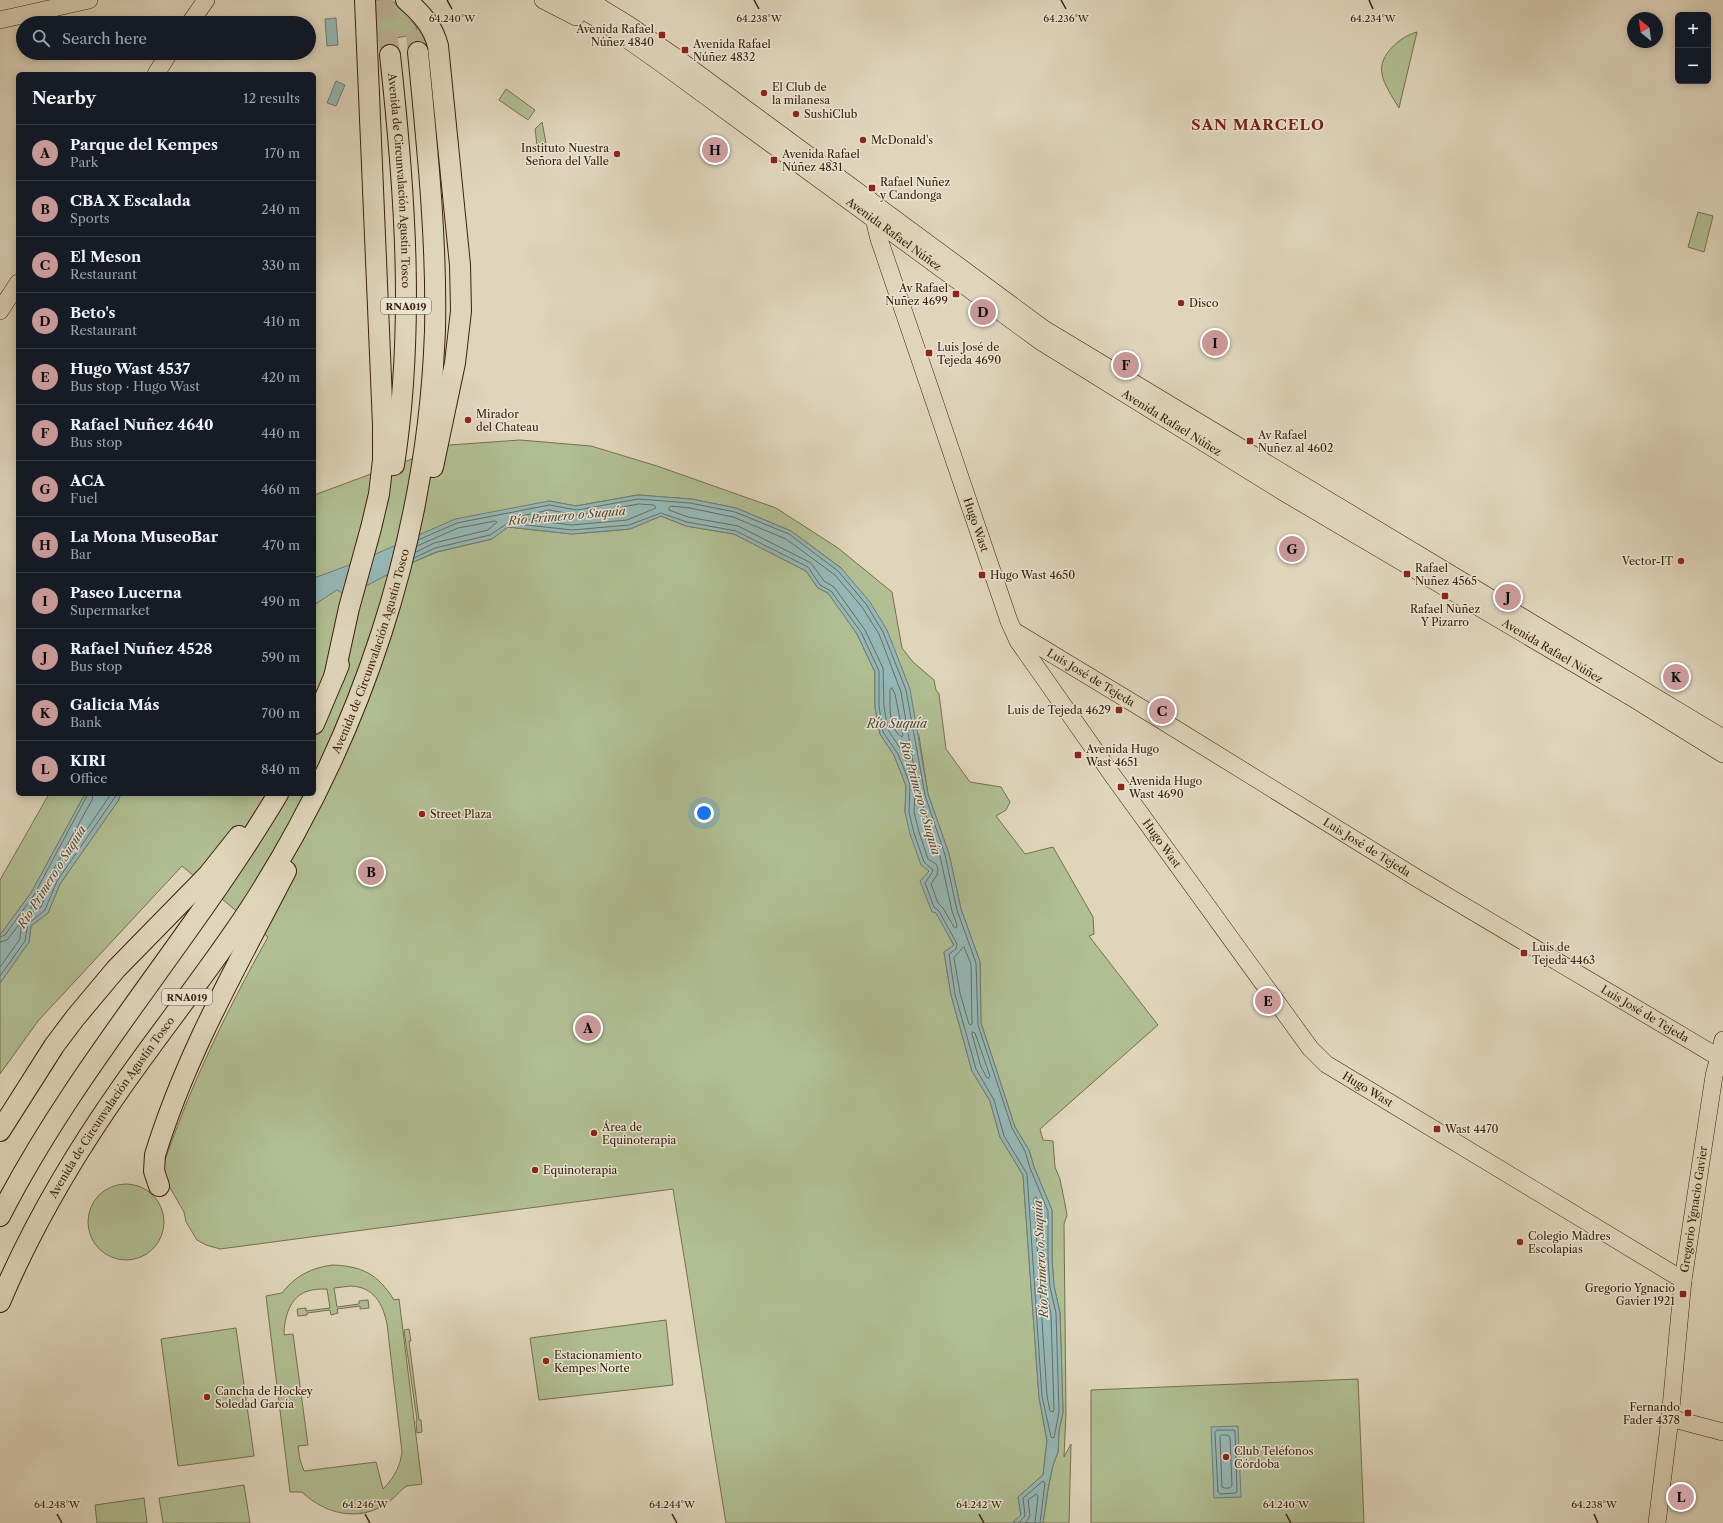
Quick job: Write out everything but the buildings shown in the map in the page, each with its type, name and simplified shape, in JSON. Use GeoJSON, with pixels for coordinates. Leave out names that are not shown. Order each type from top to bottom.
{"type":"FeatureCollection","features":[{"type":"Feature","properties":{"kind":"highway"},"geometry":{"type":"LineString","coordinates":[[365,0],[384,495]]}},
{"type":"Feature","properties":{"kind":"highway"},"geometry":{"type":"LineString","coordinates":[[410,2],[428,23],[434,33],[438,46],[461,279],[461,311],[458,348],[447,407],[428,466]]}},
{"type":"Feature","properties":{"kind":"highway","name":"Avenida de Circunvalación Agustín Tosco"},"geometry":{"type":"LineString","coordinates":[[316,792],[340,741],[363,686],[386,620],[402,564],[414,511],[428,466],[435,272],[432,201],[418,52]]}},
{"type":"Feature","properties":{"kind":"highway","name":"Avenida de Circunvalación Agustín Tosco"},"geometry":{"type":"LineString","coordinates":[[316,719],[334,678],[361,604],[378,547],[384,495],[402,393],[406,334],[407,277],[403,188],[390,55]]}},
{"type":"Feature","properties":{"kind":"highway"},"geometry":{"type":"LineString","coordinates":[[159,1186],[154,1171],[155,1155],[193,1053],[216,1005],[320,808],[340,741]]}},
{"type":"Feature","properties":{"kind":"highway"},"geometry":{"type":"LineString","coordinates":[[0,1131],[75,1018],[116,969],[208,876],[241,833],[265,796]]}},
{"type":"Feature","properties":{"kind":"highway","name":"RNA019"},"geometry":{"type":"LineString","coordinates":[[0,1216],[26,1168],[64,1107],[226,876],[277,796]]}},
{"type":"Feature","properties":{"kind":"highway","name":"Avenida de Circunvalación Agustín Tosco"},"geometry":{"type":"LineString","coordinates":[[0,1302],[25,1248],[68,1170],[119,1091],[248,911],[301,821],[314,796]]}},
{"type":"Feature","properties":{"kind":"main road"},"geometry":{"type":"LineString","coordinates":[[18,16],[89,0]]}},
{"type":"Feature","properties":{"kind":"main road"},"geometry":{"type":"LineString","coordinates":[[195,16],[206,0]]}},
{"type":"Feature","properties":{"kind":"main road"},"geometry":{"type":"LineString","coordinates":[[543,0],[662,64]]}},
{"type":"Feature","properties":{"kind":"main road","name":"Avenida Rafael Núñez"},"geometry":{"type":"LineString","coordinates":[[566,0],[601,21],[662,64],[1007,318],[1064,357],[1285,493],[1636,700],[1723,754]]}},
{"type":"Feature","properties":{"kind":"main road","name":"Avenida Rafael Núñez"},"geometry":{"type":"LineString","coordinates":[[588,0],[618,18],[677,58],[1034,321],[1068,344],[1723,738]]}},
{"type":"Feature","properties":{"kind":"main road"},"geometry":{"type":"LineString","coordinates":[[599,0],[618,18]]}},
{"type":"Feature","properties":{"kind":"main road"},"geometry":{"type":"LineString","coordinates":[[0,20],[16,16]]}},
{"type":"Feature","properties":{"kind":"main road"},"geometry":{"type":"LineString","coordinates":[[157,72],[165,60]]}},
{"type":"Feature","properties":{"kind":"main road","name":"Hugo Wast"},"geometry":{"type":"LineString","coordinates":[[868,198],[879,239],[1013,631],[1026,654],[1108,770],[1293,1025],[1326,1064],[1683,1280]]}},
{"type":"Feature","properties":{"kind":"main road"},"geometry":{"type":"LineString","coordinates":[[0,311],[16,286]]}},
{"type":"Feature","properties":{"kind":"main road","name":"Luis José de Tejeda"},"geometry":{"type":"LineString","coordinates":[[1013,631],[1153,715],[1420,880],[1721,1059]]}},
{"type":"Feature","properties":{"kind":"main road","name":"Gregorio Ygnacio Gavier"},"geometry":{"type":"LineString","coordinates":[[1657,1523],[1670,1418],[1683,1280],[1714,1076],[1721,1059],[1723,1040]]}},
{"type":"Feature","properties":{"kind":"main road"},"geometry":{"type":"LineString","coordinates":[[1670,1418],[1723,1432]]}},
{"type":"Feature","properties":{"kind":"green space"},"geometry":{"type":"Polygon","coordinates":[[[374,0],[392,0],[414,24],[417,28],[417,33],[393,38],[379,38],[375,33],[374,0]]]}},
{"type":"Feature","properties":{"kind":"green space"},"geometry":{"type":"Polygon","coordinates":[[[1417,32],[1399,108],[1385,83],[1382,74],[1382,67],[1387,53],[1392,47],[1404,38],[1417,32]]]}},
{"type":"Feature","properties":{"kind":"green space"},"geometry":{"type":"Polygon","coordinates":[[[506,89],[535,110],[528,120],[499,100],[506,89]]]}},
{"type":"Feature","properties":{"kind":"green space"},"geometry":{"type":"Polygon","coordinates":[[[542,122],[546,143],[537,145],[535,129],[542,122]]]}},
{"type":"Feature","properties":{"kind":"green space"},"geometry":{"type":"Polygon","coordinates":[[[1698,212],[1713,216],[1704,252],[1688,247],[1698,212]]]}},
{"type":"Feature","properties":{"kind":"green space"},"geometry":{"type":"Polygon","coordinates":[[[520,440],[591,446],[657,466],[776,508],[838,548],[892,592],[902,648],[913,662],[934,680],[936,690],[939,694],[946,749],[970,782],[1001,787],[1010,802],[1006,810],[996,816],[1025,854],[1053,847],[1093,917],[1094,934],[1089,936],[1158,1025],[1040,1129],[1043,1140],[1053,1141],[1055,1167],[1060,1179],[1067,1215],[1064,1224],[1066,1413],[1064,1457],[1071,1444],[1069,1523],[1043,1523],[1053,1465],[1058,1452],[1059,1430],[1063,1413],[1060,1313],[1054,1286],[1052,1259],[1052,1210],[1034,1167],[1029,1150],[1015,1127],[981,1023],[980,962],[961,909],[949,854],[928,794],[919,736],[841,568],[791,531],[736,508],[691,499],[638,495],[576,506],[549,501],[316,577],[316,494],[450,445],[520,440]]]}},
{"type":"Feature","properties":{"kind":"green space"},"geometry":{"type":"Polygon","coordinates":[[[661,516],[686,526],[734,534],[806,571],[818,588],[828,593],[857,634],[875,672],[875,707],[880,734],[894,755],[906,786],[905,812],[929,871],[936,912],[954,946],[944,952],[951,995],[972,1071],[990,1101],[1000,1137],[1023,1175],[1039,1397],[1047,1441],[1043,1475],[1018,1497],[1021,1515],[1014,1523],[726,1523],[673,1189],[220,1249],[206,1245],[197,1240],[186,1222],[184,1212],[161,1172],[183,1111],[209,1052],[237,994],[268,937],[182,866],[38,1021],[0,1074],[0,983],[29,942],[31,926],[48,913],[60,884],[120,796],[316,796],[316,603],[337,589],[402,567],[437,552],[492,539],[508,527],[572,534],[630,529],[661,516]]]}},
{"type":"Feature","properties":{"kind":"green space"},"geometry":{"type":"Polygon","coordinates":[[[48,796],[84,796],[31,893],[0,935],[0,880],[48,796]]]}},
{"type":"Feature","properties":{"kind":"green space"},"geometry":{"type":"Polygon","coordinates":[[[118,1184],[134,1184],[147,1190],[158,1201],[164,1214],[162,1237],[147,1254],[134,1260],[118,1260],[105,1254],[90,1237],[88,1230],[88,1214],[94,1201],[111,1186],[118,1184]]]}},
{"type":"Feature","properties":{"kind":"green space"},"geometry":{"type":"Polygon","coordinates":[[[332,1265],[352,1267],[368,1273],[382,1284],[394,1300],[399,1299],[422,1484],[407,1486],[386,1504],[375,1510],[364,1513],[342,1513],[331,1510],[311,1500],[302,1492],[290,1492],[266,1296],[282,1293],[298,1277],[317,1268],[332,1265]],[[351,1286],[334,1288],[337,1307],[359,1304],[359,1301],[368,1300],[369,1308],[360,1309],[360,1306],[337,1309],[338,1313],[331,1315],[330,1310],[307,1313],[307,1315],[298,1316],[297,1309],[306,1308],[306,1311],[330,1308],[327,1289],[308,1291],[302,1294],[292,1303],[289,1308],[285,1322],[284,1335],[293,1334],[308,1445],[298,1446],[300,1460],[304,1471],[376,1462],[383,1489],[396,1472],[400,1463],[402,1452],[387,1324],[380,1303],[371,1293],[359,1287],[351,1286]]]}},
{"type":"Feature","properties":{"kind":"green space"},"geometry":{"type":"Polygon","coordinates":[[[666,1320],[673,1385],[539,1400],[530,1338],[666,1320]]]}},
{"type":"Feature","properties":{"kind":"green space","name":"Cancha de Hockey Soledad García"},"geometry":{"type":"Polygon","coordinates":[[[236,1328],[254,1456],[178,1466],[161,1339],[236,1328]]]}},
{"type":"Feature","properties":{"kind":"green space"},"geometry":{"type":"Polygon","coordinates":[[[409,1329],[411,1341],[409,1341],[419,1420],[421,1420],[422,1432],[417,1433],[417,1420],[404,1330],[409,1329]]]}},
{"type":"Feature","properties":{"kind":"green space","name":"Club Teléfonos Córdoba"},"geometry":{"type":"Polygon","coordinates":[[[1358,1379],[1364,1523],[1091,1523],[1091,1390],[1358,1379]]]}},
{"type":"Feature","properties":{"kind":"green space"},"geometry":{"type":"Polygon","coordinates":[[[244,1485],[250,1523],[163,1523],[159,1498],[244,1485]]]}},
{"type":"Feature","properties":{"kind":"green space"},"geometry":{"type":"Polygon","coordinates":[[[144,1498],[147,1523],[97,1523],[95,1505],[144,1498]]]}},
{"type":"Feature","properties":{"kind":"water"},"geometry":{"type":"Polygon","coordinates":[[[336,18],[338,45],[327,46],[325,19],[336,18]]]}},
{"type":"Feature","properties":{"kind":"water"},"geometry":{"type":"Polygon","coordinates":[[[336,81],[345,85],[336,106],[327,103],[336,81]]]}},
{"type":"Feature","properties":{"kind":"water","name":"Río Suquía"},"geometry":{"type":"Polygon","coordinates":[[[638,495],[691,499],[736,508],[791,531],[841,568],[870,602],[887,630],[910,689],[928,794],[949,854],[961,909],[980,962],[981,1023],[1015,1127],[1029,1150],[1034,1167],[1052,1210],[1052,1259],[1054,1286],[1060,1313],[1063,1413],[1059,1430],[1058,1452],[1053,1465],[1043,1523],[1013,1522],[1021,1515],[1018,1497],[1043,1475],[1047,1441],[1039,1397],[1023,1175],[1000,1137],[990,1101],[972,1071],[951,995],[944,952],[954,945],[936,913],[932,912],[920,881],[929,871],[921,865],[910,834],[905,812],[906,786],[894,755],[880,734],[875,707],[875,672],[857,634],[828,593],[818,588],[806,571],[734,534],[686,526],[661,516],[630,529],[572,534],[508,527],[492,539],[436,552],[402,567],[347,596],[337,590],[316,603],[316,577],[360,561],[455,519],[549,501],[576,506],[638,495]]]}},
{"type":"Feature","properties":{"kind":"water","name":"Río Primero o Suquía"},"geometry":{"type":"Polygon","coordinates":[[[84,796],[120,796],[60,884],[48,913],[31,926],[29,942],[0,983],[0,935],[31,893],[84,796]]]}},
{"type":"Feature","properties":{"kind":"water"},"geometry":{"type":"Polygon","coordinates":[[[1238,1426],[1241,1497],[1214,1498],[1211,1427],[1238,1426]]]}},
{"type":"Feature","properties":{"kind":"tunnel"},"geometry":{"type":"LineString","coordinates":[[383,0],[390,55]]}},
{"type":"Feature","properties":{"kind":"tunnel"},"geometry":{"type":"LineString","coordinates":[[412,0],[418,52]]}},
{"type":"Feature","properties":{"kind":"place","name":"Avenida Rafael Núñez 4840"},"geometry":{"type":"Point","coordinates":[662,35]}},
{"type":"Feature","properties":{"kind":"place","name":"Avenida Rafael Núñez 4832"},"geometry":{"type":"Point","coordinates":[685,50]}},
{"type":"Feature","properties":{"kind":"place","name":"El Club de la milanesa"},"geometry":{"type":"Point","coordinates":[764,93]}},
{"type":"Feature","properties":{"kind":"place","name":"SushiClub"},"geometry":{"type":"Point","coordinates":[796,114]}},
{"type":"Feature","properties":{"kind":"place","name":"McDonald's"},"geometry":{"type":"Point","coordinates":[863,140]}},
{"type":"Feature","properties":{"kind":"place","name":"La Mona MuseoBar"},"geometry":{"type":"Point","coordinates":[715,150]}},
{"type":"Feature","properties":{"kind":"place","name":"Instituto Nuestra Señora del Valle"},"geometry":{"type":"Point","coordinates":[617,154]}},
{"type":"Feature","properties":{"kind":"place","name":"Avenida Rafael Núñez 4831"},"geometry":{"type":"Point","coordinates":[774,160]}},
{"type":"Feature","properties":{"kind":"place","name":"Rafael Nuñez y Candonga"},"geometry":{"type":"Point","coordinates":[872,188]}},
{"type":"Feature","properties":{"kind":"place","name":"Av Rafael Nuñez 4699"},"geometry":{"type":"Point","coordinates":[956,294]}},
{"type":"Feature","properties":{"kind":"place","name":"Disco"},"geometry":{"type":"Point","coordinates":[1181,303]}},
{"type":"Feature","properties":{"kind":"place","name":"Beto's"},"geometry":{"type":"Point","coordinates":[983,312]}},
{"type":"Feature","properties":{"kind":"place","name":"Paseo Lucerna"},"geometry":{"type":"Point","coordinates":[1215,343]}},
{"type":"Feature","properties":{"kind":"place","name":"Luis José de Tejeda 4690"},"geometry":{"type":"Point","coordinates":[929,353]}},
{"type":"Feature","properties":{"kind":"place","name":"Rafael Nuñez 4640"},"geometry":{"type":"Point","coordinates":[1126,365]}},
{"type":"Feature","properties":{"kind":"place","name":"Mirador del Chateau"},"geometry":{"type":"Point","coordinates":[468,420]}},
{"type":"Feature","properties":{"kind":"place","name":"Av Rafael Nuñez al 4602"},"geometry":{"type":"Point","coordinates":[1250,441]}},
{"type":"Feature","properties":{"kind":"place","name":"ACA"},"geometry":{"type":"Point","coordinates":[1292,549]}},
{"type":"Feature","properties":{"kind":"place","name":"Vector-IT"},"geometry":{"type":"Point","coordinates":[1681,561]}},
{"type":"Feature","properties":{"kind":"place","name":"Rafael Nuñez 4565"},"geometry":{"type":"Point","coordinates":[1407,574]}},
{"type":"Feature","properties":{"kind":"place","name":"Hugo Wast 4650"},"geometry":{"type":"Point","coordinates":[982,575]}},
{"type":"Feature","properties":{"kind":"place","name":"Rafael Nuñez Y Pizarro"},"geometry":{"type":"Point","coordinates":[1445,596]}},
{"type":"Feature","properties":{"kind":"place","name":"Rafael Nuñez 4528"},"geometry":{"type":"Point","coordinates":[1508,597]}},
{"type":"Feature","properties":{"kind":"place","name":"Galicia Más"},"geometry":{"type":"Point","coordinates":[1676,677]}},
{"type":"Feature","properties":{"kind":"place","name":"Luis de Tejeda 4629"},"geometry":{"type":"Point","coordinates":[1119,710]}},
{"type":"Feature","properties":{"kind":"place","name":"El Meson"},"geometry":{"type":"Point","coordinates":[1162,711]}},
{"type":"Feature","properties":{"kind":"place","name":"Avenida Hugo Wast 4651"},"geometry":{"type":"Point","coordinates":[1078,755]}},
{"type":"Feature","properties":{"kind":"place","name":"Avenida Hugo Wast 4690"},"geometry":{"type":"Point","coordinates":[1121,787]}},
{"type":"Feature","properties":{"kind":"place","name":"Street Plaza"},"geometry":{"type":"Point","coordinates":[422,814]}},
{"type":"Feature","properties":{"kind":"place","name":"CBA X Escalada"},"geometry":{"type":"Point","coordinates":[371,872]}},
{"type":"Feature","properties":{"kind":"place","name":"Luis de Tejeda 4463"},"geometry":{"type":"Point","coordinates":[1524,953]}},
{"type":"Feature","properties":{"kind":"place","name":"Hugo Wast 4537"},"geometry":{"type":"Point","coordinates":[1268,1001]}},
{"type":"Feature","properties":{"kind":"place","name":"Parque del Kempes"},"geometry":{"type":"Point","coordinates":[588,1028]}},
{"type":"Feature","properties":{"kind":"place","name":"Wast 4470"},"geometry":{"type":"Point","coordinates":[1437,1129]}},
{"type":"Feature","properties":{"kind":"place","name":"Área de Equinoterapia"},"geometry":{"type":"Point","coordinates":[594,1133]}},
{"type":"Feature","properties":{"kind":"place","name":"Equinoterapia"},"geometry":{"type":"Point","coordinates":[535,1170]}},
{"type":"Feature","properties":{"kind":"place","name":"Colegio Madres Escolapias"},"geometry":{"type":"Point","coordinates":[1520,1242]}},
{"type":"Feature","properties":{"kind":"place","name":"Gregorio Ygnacio Gavier 1921"},"geometry":{"type":"Point","coordinates":[1683,1294]}},
{"type":"Feature","properties":{"kind":"place","name":"Estacionamiento Kempes Norte"},"geometry":{"type":"Point","coordinates":[546,1361]}},
{"type":"Feature","properties":{"kind":"place","name":"Cancha de Hockey Soledad García"},"geometry":{"type":"Point","coordinates":[207,1397]}},
{"type":"Feature","properties":{"kind":"place","name":"Fernando Fader 4378"},"geometry":{"type":"Point","coordinates":[1688,1413]}},
{"type":"Feature","properties":{"kind":"place","name":"Club Teléfonos Córdoba"},"geometry":{"type":"Point","coordinates":[1226,1457]}},
{"type":"Feature","properties":{"kind":"place","name":"KIRI"},"geometry":{"type":"Point","coordinates":[1681,1497]}},
{"type":"Feature","properties":{"kind":"district","name":"SAN MARCELO"},"geometry":{"type":"Point","coordinates":[1258,125]}}]}
